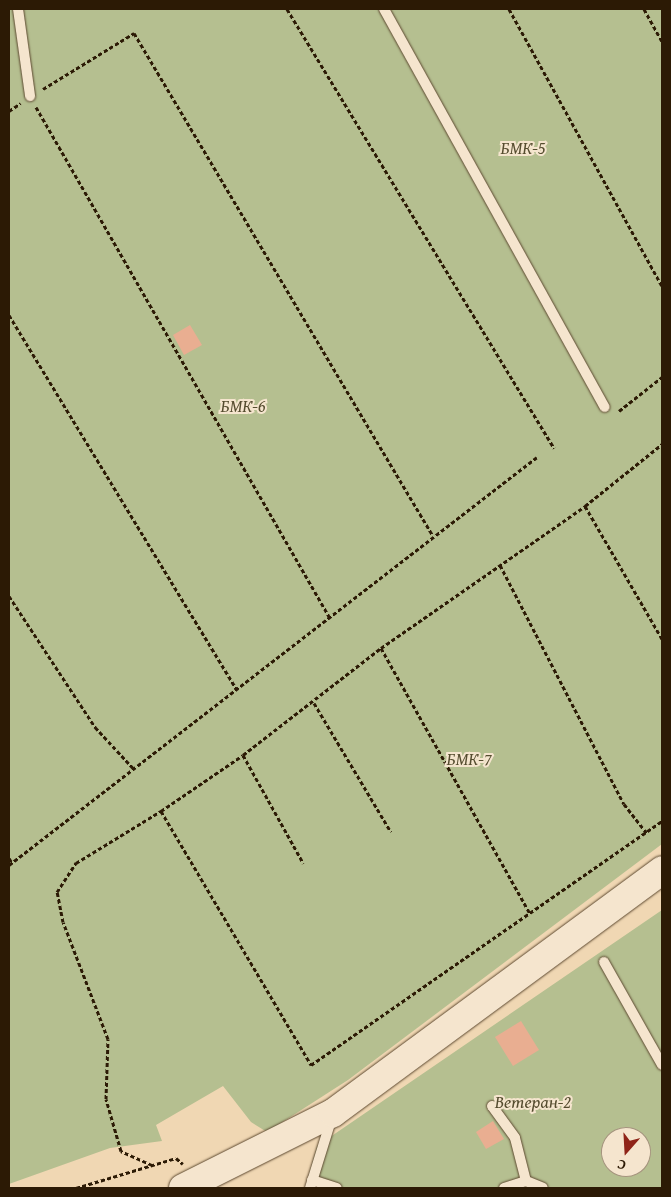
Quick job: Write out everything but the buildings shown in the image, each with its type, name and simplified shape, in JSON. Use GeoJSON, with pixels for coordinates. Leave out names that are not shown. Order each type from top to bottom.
{"type":"FeatureCollection","features":[{"type":"Feature","properties":{"kind":"main road"},"geometry":{"type":"LineString","coordinates":[[194,1184],[333,1113],[662,870]]}},
{"type":"Feature","properties":{"kind":"lane"},"geometry":{"type":"LineString","coordinates":[[18,9],[30,96]]}},
{"type":"Feature","properties":{"kind":"lane"},"geometry":{"type":"LineString","coordinates":[[384,9],[605,407]]}},
{"type":"Feature","properties":{"kind":"lane"},"geometry":{"type":"LineString","coordinates":[[604,962],[662,1066]]}},
{"type":"Feature","properties":{"kind":"lane"},"geometry":{"type":"LineString","coordinates":[[492,1106],[515,1138],[526,1181]]}},
{"type":"Feature","properties":{"kind":"lane"},"geometry":{"type":"LineString","coordinates":[[333,1113],[311,1184],[337,1188]]}},
{"type":"Feature","properties":{"kind":"lane"},"geometry":{"type":"LineString","coordinates":[[504,1188],[526,1181],[543,1188]]}},
{"type":"Feature","properties":{"kind":"path"},"geometry":{"type":"LineString","coordinates":[[287,9],[554,448]]}},
{"type":"Feature","properties":{"kind":"path"},"geometry":{"type":"LineString","coordinates":[[509,9],[662,286]]}},
{"type":"Feature","properties":{"kind":"path"},"geometry":{"type":"LineString","coordinates":[[644,9],[662,41]]}},
{"type":"Feature","properties":{"kind":"path"},"geometry":{"type":"LineString","coordinates":[[9,111],[30,96],[134,33],[433,536]]}},
{"type":"Feature","properties":{"kind":"path"},"geometry":{"type":"LineString","coordinates":[[30,96],[330,618]]}},
{"type":"Feature","properties":{"kind":"path"},"geometry":{"type":"LineString","coordinates":[[9,315],[236,689]]}},
{"type":"Feature","properties":{"kind":"path"},"geometry":{"type":"LineString","coordinates":[[605,407],[617,413],[662,377]]}},
{"type":"Feature","properties":{"kind":"path"},"geometry":{"type":"LineString","coordinates":[[152,1165],[121,1151],[106,1099],[108,1039],[63,922],[57,892],[76,863],[161,812],[243,756],[381,648],[585,506],[662,444]]}},
{"type":"Feature","properties":{"kind":"path"},"geometry":{"type":"LineString","coordinates":[[9,858],[10,864],[537,457]]}},
{"type":"Feature","properties":{"kind":"path"},"geometry":{"type":"LineString","coordinates":[[585,506],[662,639]]}},
{"type":"Feature","properties":{"kind":"path"},"geometry":{"type":"LineString","coordinates":[[500,565],[624,804],[647,833]]}},
{"type":"Feature","properties":{"kind":"path"},"geometry":{"type":"LineString","coordinates":[[9,596],[95,727],[133,768]]}},
{"type":"Feature","properties":{"kind":"path"},"geometry":{"type":"LineString","coordinates":[[381,648],[530,914]]}},
{"type":"Feature","properties":{"kind":"path"},"geometry":{"type":"LineString","coordinates":[[314,702],[391,832]]}},
{"type":"Feature","properties":{"kind":"path"},"geometry":{"type":"LineString","coordinates":[[243,756],[302,863]]}},
{"type":"Feature","properties":{"kind":"path"},"geometry":{"type":"LineString","coordinates":[[161,812],[310,1066],[662,822]]}},
{"type":"Feature","properties":{"kind":"path"},"geometry":{"type":"LineString","coordinates":[[76,1188],[176,1158],[194,1184]]}},
{"type":"Feature","properties":{"kind":"green space"},"geometry":{"type":"Polygon","coordinates":[[[9,9],[662,9],[662,844],[348,1080],[267,1132],[251,1122],[223,1086],[156,1125],[162,1141],[110,1148],[9,1184],[9,9]]]}},
{"type":"Feature","properties":{"kind":"green space","name":"Ветеран-2"},"geometry":{"type":"Polygon","coordinates":[[[662,910],[662,1188],[305,1188],[317,1146],[662,910]]]}},
{"type":"Feature","properties":{"kind":"park label","name":"БМК-5"},"geometry":{"type":"Point","coordinates":[523,148]}},
{"type":"Feature","properties":{"kind":"park label","name":"БМК-6"},"geometry":{"type":"Point","coordinates":[243,406]}},
{"type":"Feature","properties":{"kind":"park label","name":"БМК-7"},"geometry":{"type":"Point","coordinates":[469,759]}}]}
